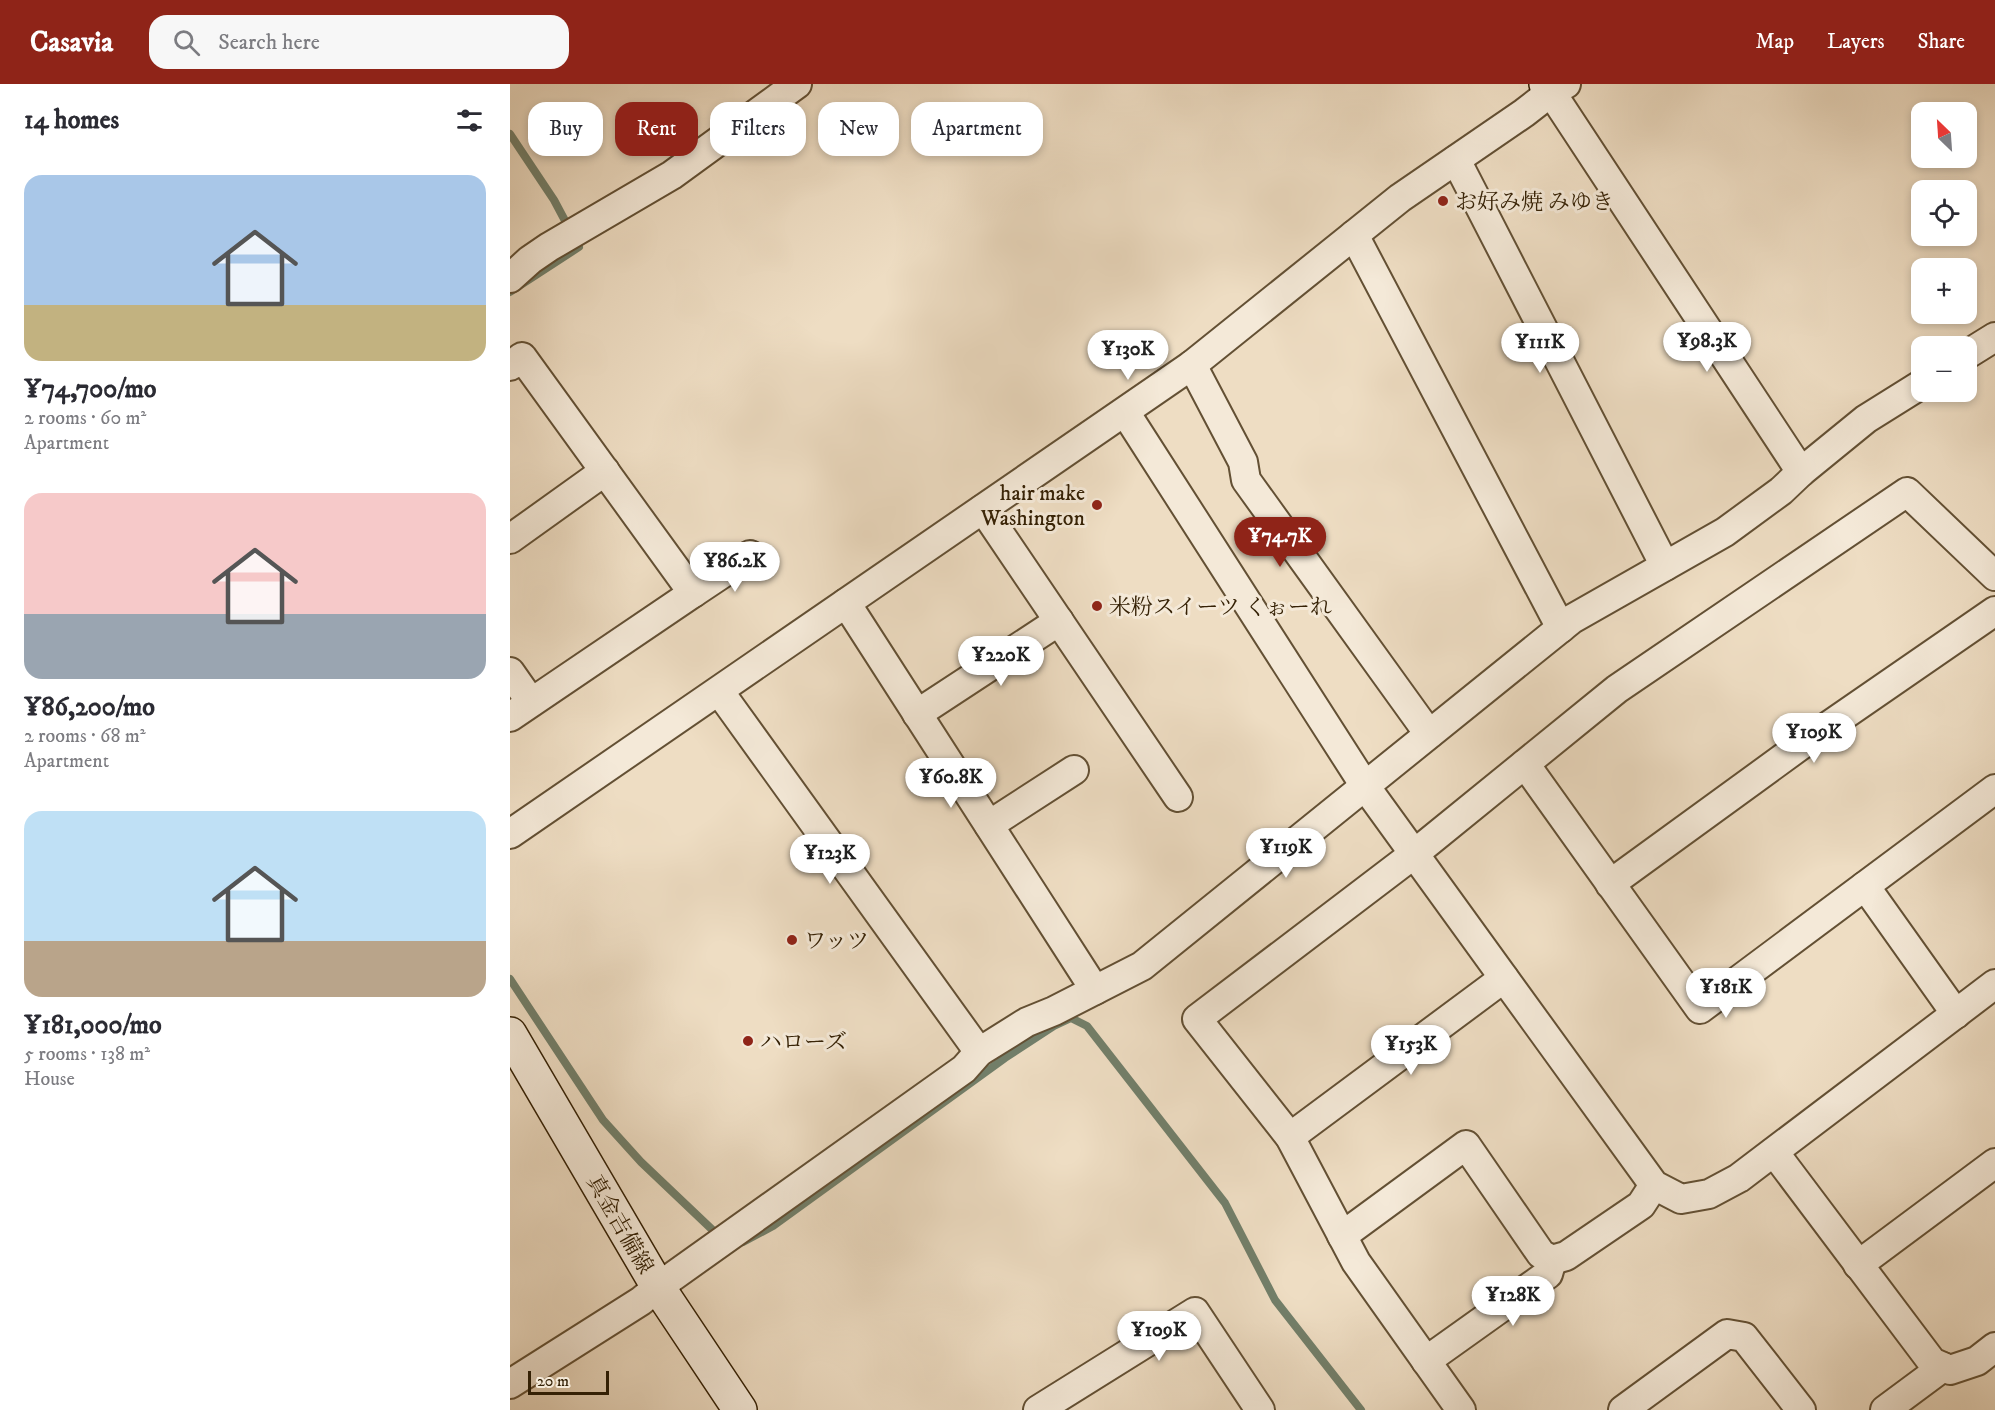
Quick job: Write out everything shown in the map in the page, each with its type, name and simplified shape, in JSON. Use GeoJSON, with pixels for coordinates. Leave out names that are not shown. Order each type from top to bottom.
{"type":"FeatureCollection","features":[{"type":"Feature","properties":{"kind":"main road","name":"真金吉備線"},"geometry":{"type":"LineString","coordinates":[[510,1034],[658,1287],[740,1410]]}},
{"type":"Feature","properties":{"kind":"street"},"geometry":{"type":"LineString","coordinates":[[510,278],[530,260],[672,175],[797,84]]}},
{"type":"Feature","properties":{"kind":"street"},"geometry":{"type":"LineString","coordinates":[[510,834],[1192,365],[1400,198],[1524,113],[1554,87],[1801,472]]}},
{"type":"Feature","properties":{"kind":"street"},"geometry":{"type":"LineString","coordinates":[[1456,160],[1665,566]]}},
{"type":"Feature","properties":{"kind":"street"},"geometry":{"type":"LineString","coordinates":[[1354,235],[1561,628]]}},
{"type":"Feature","properties":{"kind":"street"},"geometry":{"type":"LineString","coordinates":[[1977,348],[1995,337]]}},
{"type":"Feature","properties":{"kind":"street"},"geometry":{"type":"LineString","coordinates":[[510,366],[522,357],[693,593]]}},
{"type":"Feature","properties":{"kind":"street"},"geometry":{"type":"LineString","coordinates":[[1192,365],[1243,462],[1246,480],[1429,734]]}},
{"type":"Feature","properties":{"kind":"street"},"geometry":{"type":"LineString","coordinates":[[510,1384],[641,1301],[723,1240],[964,1070],[979,1052],[1027,1022],[1054,1011],[1142,966],[1572,619],[1725,532],[1781,491],[1866,419],[1911,391]]}},
{"type":"Feature","properties":{"kind":"street"},"geometry":{"type":"LineString","coordinates":[[1125,412],[1365,786],[1654,1185],[1681,1199],[1709,1194],[1739,1178],[1995,984]]}},
{"type":"Feature","properties":{"kind":"street"},"geometry":{"type":"LineString","coordinates":[[510,539],[605,471]]}},
{"type":"Feature","properties":{"kind":"street"},"geometry":{"type":"LineString","coordinates":[[1461,1410],[1356,1262],[1290,1137],[1197,1019],[1414,854],[1617,689],[1907,492],[1995,576]]}},
{"type":"Feature","properties":{"kind":"street"},"geometry":{"type":"LineString","coordinates":[[984,509],[1178,797]]}},
{"type":"Feature","properties":{"kind":"street"},"geometry":{"type":"LineString","coordinates":[[510,672],[521,709],[750,555]]}},
{"type":"Feature","properties":{"kind":"street"},"geometry":{"type":"LineString","coordinates":[[846,603],[1095,990]]}},
{"type":"Feature","properties":{"kind":"street"},"geometry":{"type":"LineString","coordinates":[[1610,884],[1808,740],[1995,611]]}},
{"type":"Feature","properties":{"kind":"street"},"geometry":{"type":"LineString","coordinates":[[917,714],[1059,621]]}},
{"type":"Feature","properties":{"kind":"street"},"geometry":{"type":"LineString","coordinates":[[719,691],[979,1052]]}},
{"type":"Feature","properties":{"kind":"street"},"geometry":{"type":"LineString","coordinates":[[1525,764],[1700,1009],[1995,789]]}},
{"type":"Feature","properties":{"kind":"street"},"geometry":{"type":"LineString","coordinates":[[989,825],[1074,770]]}},
{"type":"Feature","properties":{"kind":"street"},"geometry":{"type":"LineString","coordinates":[[1865,886],[1956,1014]]}},
{"type":"Feature","properties":{"kind":"street"},"geometry":{"type":"LineString","coordinates":[[1290,1137],[1504,978]]}},
{"type":"Feature","properties":{"kind":"street"},"geometry":{"type":"LineString","coordinates":[[1342,1236],[1466,1145],[1541,1254],[1552,1260],[1566,1256],[1641,1205],[1654,1185]]}},
{"type":"Feature","properties":{"kind":"street"},"geometry":{"type":"LineString","coordinates":[[1774,1152],[1932,1362],[1950,1370],[1977,1360],[1995,1347]]}},
{"type":"Feature","properties":{"kind":"street"},"geometry":{"type":"LineString","coordinates":[[1858,1265],[1995,1163]]}},
{"type":"Feature","properties":{"kind":"street"},"geometry":{"type":"LineString","coordinates":[[1425,1360],[1548,1274],[1552,1260]]}},
{"type":"Feature","properties":{"kind":"street"},"geometry":{"type":"LineString","coordinates":[[1038,1410],[1195,1312],[1260,1410]]}},
{"type":"Feature","properties":{"kind":"street"},"geometry":{"type":"LineString","coordinates":[[1623,1410],[1727,1334],[1744,1337],[1801,1410]]}},
{"type":"Feature","properties":{"kind":"street"},"geometry":{"type":"LineString","coordinates":[[1892,1408],[1943,1366]]}},
{"type":"Feature","properties":{"kind":"waterway"},"geometry":{"type":"LineString","coordinates":[[510,134],[554,200],[579,247],[510,292]]}},
{"type":"Feature","properties":{"kind":"waterway"},"geometry":{"type":"LineString","coordinates":[[510,979],[603,1120],[641,1162],[721,1238]]}},
{"type":"Feature","properties":{"kind":"waterway"},"geometry":{"type":"LineString","coordinates":[[743,1242],[773,1226],[1005,1058],[1054,1026],[1071,1018],[1087,1026],[1225,1203],[1275,1300],[1361,1410]]}},
{"type":"Feature","properties":{"kind":"place","name":"お好み焼 みゆき"},"geometry":{"type":"Point","coordinates":[1443,201]}},
{"type":"Feature","properties":{"kind":"place","name":"hair make Washington"},"geometry":{"type":"Point","coordinates":[1097,505]}},
{"type":"Feature","properties":{"kind":"place","name":"米粉スイーツ くぉーれ"},"geometry":{"type":"Point","coordinates":[1097,606]}},
{"type":"Feature","properties":{"kind":"place","name":"ワッツ"},"geometry":{"type":"Point","coordinates":[792,940]}},
{"type":"Feature","properties":{"kind":"place","name":"ハローズ"},"geometry":{"type":"Point","coordinates":[748,1041]}}]}
